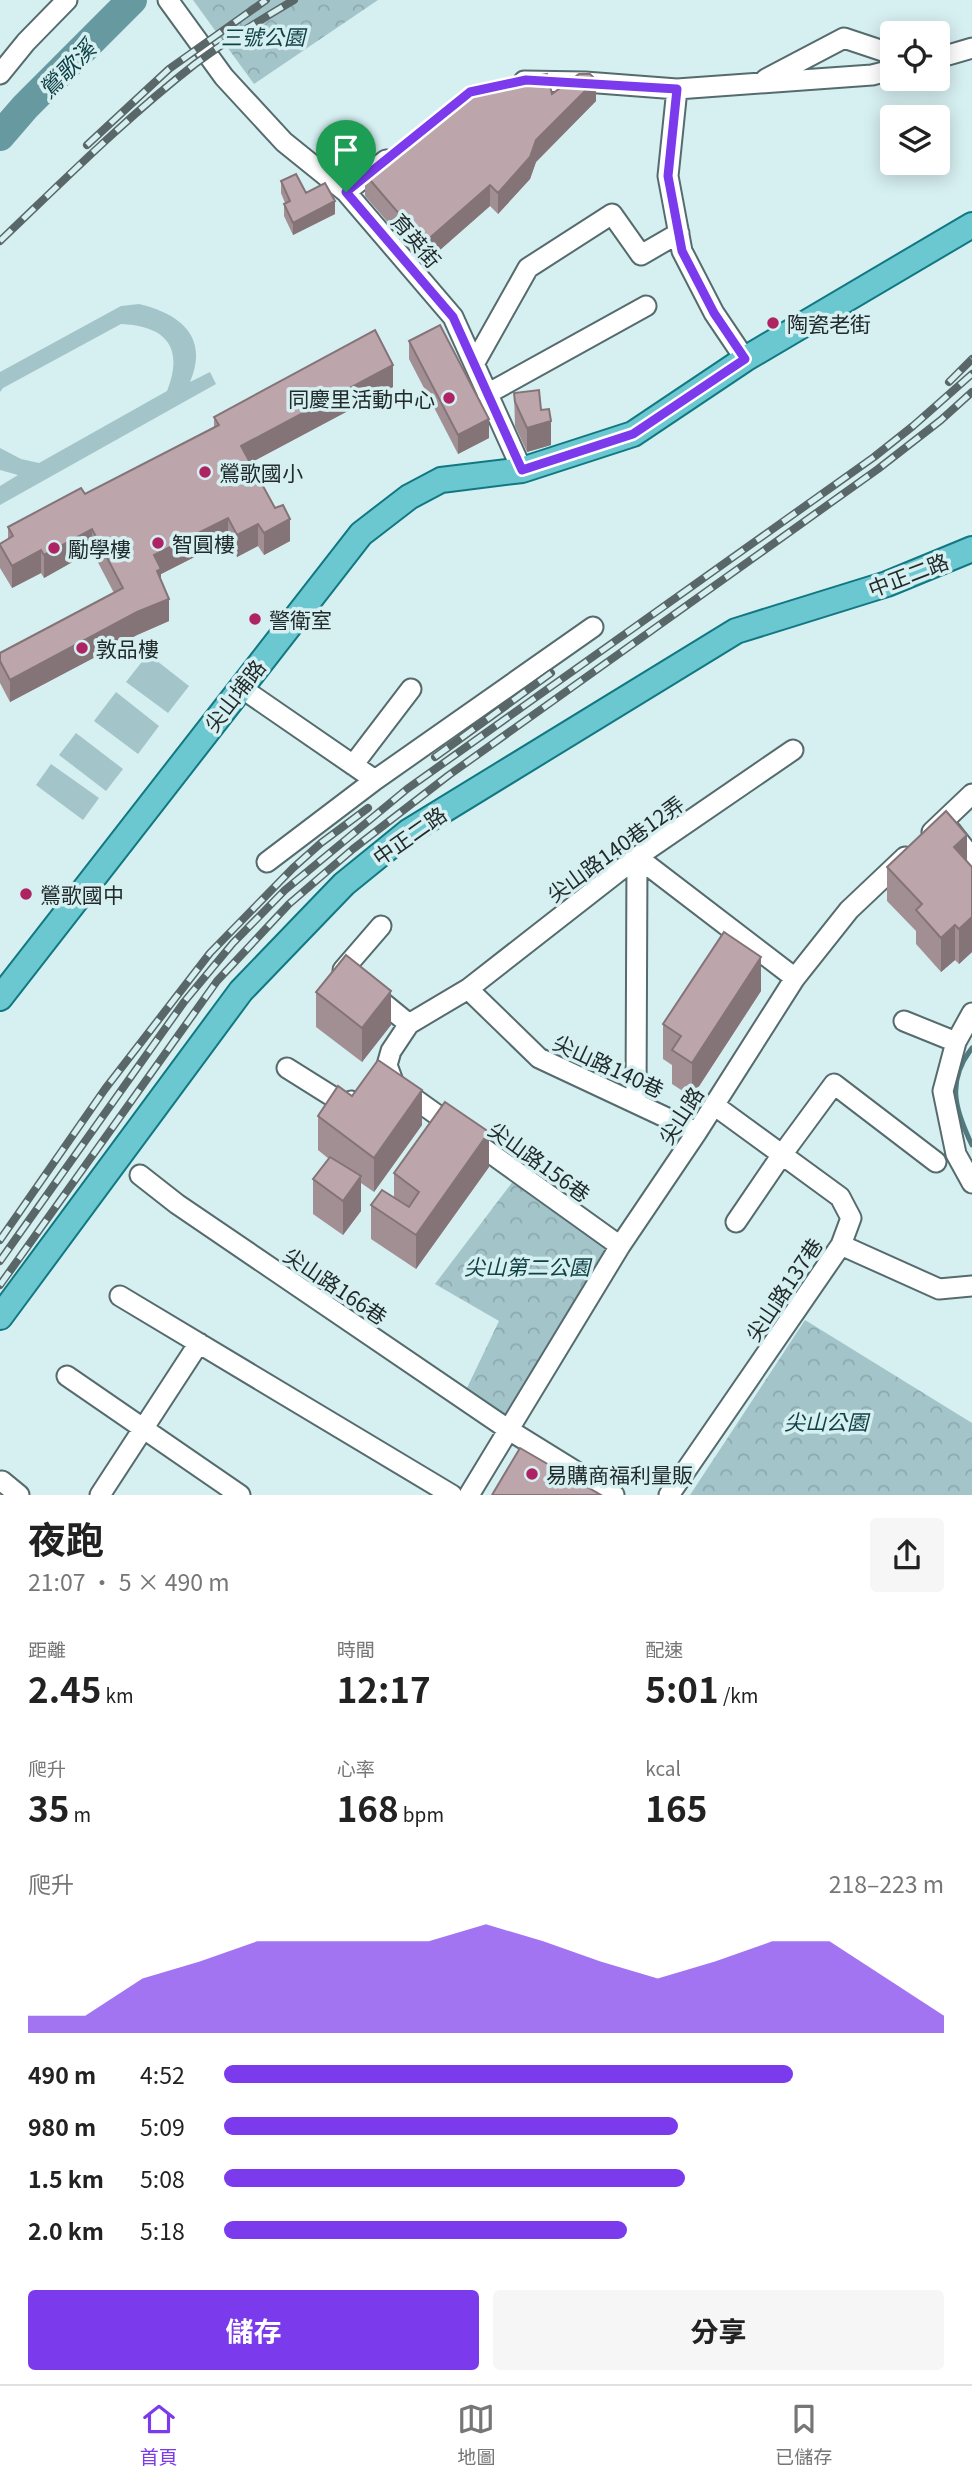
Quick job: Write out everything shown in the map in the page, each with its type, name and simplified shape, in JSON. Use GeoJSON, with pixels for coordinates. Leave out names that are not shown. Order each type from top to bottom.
{"type":"FeatureCollection","features":[{"type":"Feature","properties":{"kind":"main road","name":"尖山埔路"},"geometry":{"type":"LineString","coordinates":[[0,998],[360,534],[399,504],[440,480],[522,470],[633,434],[745,359],[972,225]]}},
{"type":"Feature","properties":{"kind":"main road","name":"中正二路"},"geometry":{"type":"LineString","coordinates":[[0,1317],[241,991],[344,884],[408,832],[736,631],[887,584],[972,549]]}},
{"type":"Feature","properties":{"kind":"street"},"geometry":{"type":"LineString","coordinates":[[0,74],[26,42],[67,0]]}},
{"type":"Feature","properties":{"kind":"street","name":"育英街"},"geometry":{"type":"LineString","coordinates":[[171,5],[224,77],[284,142],[346,192],[453,317],[522,470]]}},
{"type":"Feature","properties":{"kind":"street"},"geometry":{"type":"LineString","coordinates":[[758,83],[844,38],[880,50]]}},
{"type":"Feature","properties":{"kind":"street"},"geometry":{"type":"LineString","coordinates":[[950,54],[972,48]]}},
{"type":"Feature","properties":{"kind":"street"},"geometry":{"type":"LineString","coordinates":[[504,85],[526,80],[677,89],[880,73]]}},
{"type":"Feature","properties":{"kind":"street"},"geometry":{"type":"LineString","coordinates":[[677,89],[668,176],[682,251],[714,313],[745,359]]}},
{"type":"Feature","properties":{"kind":"street"},"geometry":{"type":"LineString","coordinates":[[346,192],[398,150]]}},
{"type":"Feature","properties":{"kind":"street"},"geometry":{"type":"LineString","coordinates":[[474,364],[528,268],[612,214],[641,255],[679,233]]}},
{"type":"Feature","properties":{"kind":"street"},"geometry":{"type":"LineString","coordinates":[[487,394],[646,306]]}},
{"type":"Feature","properties":{"kind":"street"},"geometry":{"type":"LineString","coordinates":[[267,862],[375,780],[593,627]]}},
{"type":"Feature","properties":{"kind":"street"},"geometry":{"type":"LineString","coordinates":[[240,687],[375,780]]}},
{"type":"Feature","properties":{"kind":"street"},"geometry":{"type":"LineString","coordinates":[[353,765],[411,689]]}},
{"type":"Feature","properties":{"kind":"street","name":"尖山路140巷12弄"},"geometry":{"type":"LineString","coordinates":[[468,989],[637,857],[793,750]]}},
{"type":"Feature","properties":{"kind":"street","name":"尖山路"},"geometry":{"type":"LineString","coordinates":[[469,1495],[620,1246],[697,1132],[795,978],[849,910],[972,794]]}},
{"type":"Feature","properties":{"kind":"street"},"geometry":{"type":"LineString","coordinates":[[943,822],[972,858]]}},
{"type":"Feature","properties":{"kind":"street"},"geometry":{"type":"LineString","coordinates":[[637,857],[795,978]]}},
{"type":"Feature","properties":{"kind":"street"},"geometry":{"type":"LineString","coordinates":[[636,1103],[637,857]]}},
{"type":"Feature","properties":{"kind":"street"},"geometry":{"type":"LineString","coordinates":[[381,926],[344,970],[409,1024]]}},
{"type":"Feature","properties":{"kind":"street"},"geometry":{"type":"LineString","coordinates":[[287,1069],[346,1105],[368,1085],[394,1084],[387,1065],[391,1051],[409,1024],[468,989]]}},
{"type":"Feature","properties":{"kind":"street","name":"尖山路140巷"},"geometry":{"type":"LineString","coordinates":[[468,989],[539,1058],[697,1132]]}},
{"type":"Feature","properties":{"kind":"street"},"geometry":{"type":"LineString","coordinates":[[972,1013],[956,1042],[943,1091],[956,1154],[972,1183]]}},
{"type":"Feature","properties":{"kind":"street"},"geometry":{"type":"LineString","coordinates":[[904,1021],[956,1042]]}},
{"type":"Feature","properties":{"kind":"street","name":"尖山路156巷"},"geometry":{"type":"LineString","coordinates":[[394,1084],[620,1246]]}},
{"type":"Feature","properties":{"kind":"street"},"geometry":{"type":"LineString","coordinates":[[736,1222],[834,1084],[936,1162]]}},
{"type":"Feature","properties":{"kind":"street","name":"尖山路137巷"},"geometry":{"type":"LineString","coordinates":[[668,1495],[841,1245],[851,1218],[840,1197],[714,1105]]}},
{"type":"Feature","properties":{"kind":"street","name":"尖山路166巷"},"geometry":{"type":"LineString","coordinates":[[140,1175],[177,1204],[509,1430]]}},
{"type":"Feature","properties":{"kind":"street"},"geometry":{"type":"LineString","coordinates":[[841,1245],[939,1289],[972,1286]]}},
{"type":"Feature","properties":{"kind":"street"},"geometry":{"type":"LineString","coordinates":[[120,1296],[452,1495]]}},
{"type":"Feature","properties":{"kind":"street"},"geometry":{"type":"LineString","coordinates":[[100,1495],[199,1343]]}},
{"type":"Feature","properties":{"kind":"street"},"geometry":{"type":"LineString","coordinates":[[67,1376],[240,1495]]}},
{"type":"Feature","properties":{"kind":"street"},"geometry":{"type":"LineString","coordinates":[[509,1430],[614,1495]]}},
{"type":"Feature","properties":{"kind":"street"},"geometry":{"type":"LineString","coordinates":[[2,1481],[19,1495]]}},
{"type":"Feature","properties":{"kind":"green space","name":"三號公園"},"geometry":{"type":"Polygon","coordinates":[[[193,0],[378,0],[254,84],[193,0]]]}},
{"type":"Feature","properties":{"kind":"green space"},"geometry":{"type":"Polygon","coordinates":[[[139,304],[167,314],[187,330],[196,352],[190,382],[210,372],[216,384],[0,505],[0,486],[18,475],[0,470],[0,448],[21,459],[39,463],[167,391],[172,376],[172,351],[168,342],[150,329],[121,324],[0,392],[0,372],[121,306],[139,304]]]}},
{"type":"Feature","properties":{"kind":"green space"},"geometry":{"type":"Polygon","coordinates":[[[148,654],[189,686],[168,713],[126,682],[148,654]]]}},
{"type":"Feature","properties":{"kind":"green space"},"geometry":{"type":"Polygon","coordinates":[[[116,692],[159,726],[138,754],[94,721],[116,692]]]}},
{"type":"Feature","properties":{"kind":"green space"},"geometry":{"type":"Polygon","coordinates":[[[76,733],[123,769],[106,791],[59,755],[76,733]]]}},
{"type":"Feature","properties":{"kind":"green space"},"geometry":{"type":"Polygon","coordinates":[[[51,764],[99,798],[83,820],[36,785],[51,764]]]}},
{"type":"Feature","properties":{"kind":"green space","name":"尖山第二公園"},"geometry":{"type":"Polygon","coordinates":[[[514,1180],[612,1247],[506,1418],[466,1390],[499,1321],[435,1284],[514,1180]]]}},
{"type":"Feature","properties":{"kind":"green space","name":"尖山公園"},"geometry":{"type":"Polygon","coordinates":[[[805,1320],[972,1423],[972,1495],[690,1495],[805,1320]]]}},
{"type":"Feature","properties":{"kind":"building"},"geometry":{"type":"Polygon","coordinates":[[[547,74],[552,94],[579,74],[590,74],[596,80],[536,140],[530,157],[498,193],[490,185],[424,243],[365,174],[445,107],[483,86],[547,74]]]}},
{"type":"Feature","properties":{"kind":"building"},"geometry":{"type":"Polygon","coordinates":[[[296,174],[306,193],[325,183],[335,201],[293,223],[284,204],[290,201],[281,181],[296,174]]]}},
{"type":"Feature","properties":{"kind":"building","name":"同慶里活動中心"},"geometry":{"type":"Polygon","coordinates":[[[440,325],[489,419],[458,435],[409,341],[440,325]]]}},
{"type":"Feature","properties":{"kind":"building"},"geometry":{"type":"Polygon","coordinates":[[[375,330],[393,365],[241,446],[275,508],[283,505],[290,519],[264,533],[258,524],[237,535],[228,518],[154,555],[161,569],[157,571],[169,599],[137,612],[10,680],[0,661],[0,653],[123,588],[92,529],[44,555],[41,550],[12,566],[0,545],[13,536],[8,527],[81,488],[85,494],[219,425],[214,417],[375,330]]]}},
{"type":"Feature","properties":{"kind":"building"},"geometry":{"type":"Polygon","coordinates":[[[539,390],[541,410],[549,409],[551,421],[527,428],[515,402],[514,393],[539,390]]]}},
{"type":"Feature","properties":{"kind":"building"},"geometry":{"type":"Polygon","coordinates":[[[946,811],[967,835],[954,847],[972,867],[972,917],[959,929],[955,925],[941,938],[916,910],[922,904],[887,867],[946,811]]]}},
{"type":"Feature","properties":{"kind":"building"},"geometry":{"type":"Polygon","coordinates":[[[724,932],[761,957],[692,1063],[672,1050],[681,1036],[663,1024],[724,932]]]}},
{"type":"Feature","properties":{"kind":"building"},"geometry":{"type":"Polygon","coordinates":[[[346,955],[391,991],[362,1028],[316,992],[346,955]]]}},
{"type":"Feature","properties":{"kind":"building"},"geometry":{"type":"Polygon","coordinates":[[[378,1060],[422,1090],[374,1158],[318,1116],[338,1086],[352,1096],[378,1060]]]}},
{"type":"Feature","properties":{"kind":"building"},"geometry":{"type":"Polygon","coordinates":[[[445,1102],[489,1132],[416,1235],[371,1205],[382,1190],[409,1207],[419,1192],[394,1173],[445,1102]]]}},
{"type":"Feature","properties":{"kind":"building"},"geometry":{"type":"Polygon","coordinates":[[[330,1157],[361,1176],[343,1201],[313,1179],[330,1157]]]}},
{"type":"Feature","properties":{"kind":"building","name":"易購商福利量販"},"geometry":{"type":"Polygon","coordinates":[[[520,1448],[601,1495],[492,1495],[520,1448]]]}},
{"type":"Feature","properties":{"kind":"waterway","name":"鶯歌溪"},"geometry":{"type":"LineString","coordinates":[[0,136],[25,107],[132,0]]}},
{"type":"Feature","properties":{"kind":"waterway"},"geometry":{"type":"LineString","coordinates":[[972,1048],[964,1060],[956,1084],[961,1120],[972,1145]]}},
{"type":"Feature","properties":{"kind":"railway"},"geometry":{"type":"LineString","coordinates":[[87,145],[169,69],[266,0]]}},
{"type":"Feature","properties":{"kind":"railway"},"geometry":{"type":"LineString","coordinates":[[0,241],[95,150],[169,85],[219,47],[294,0]]}},
{"type":"Feature","properties":{"kind":"railway"},"geometry":{"type":"LineString","coordinates":[[949,382],[972,359]]}},
{"type":"Feature","properties":{"kind":"railway"},"geometry":{"type":"LineString","coordinates":[[0,1261],[184,1002],[233,943],[285,890],[407,789],[874,457],[972,374]]}},
{"type":"Feature","properties":{"kind":"railway"},"geometry":{"type":"LineString","coordinates":[[0,1285],[217,981],[289,904],[353,849],[449,775],[878,469],[972,392]]}},
{"type":"Feature","properties":{"kind":"railway"},"geometry":{"type":"LineString","coordinates":[[435,757],[551,673]]}},
{"type":"Feature","properties":{"kind":"railway"},"geometry":{"type":"LineString","coordinates":[[0,1240],[105,1089],[210,953],[293,868],[368,808]]}},
{"type":"Feature","properties":{"kind":"place","name":"陶瓷老街"},"geometry":{"type":"Point","coordinates":[773,323]}},
{"type":"Feature","properties":{"kind":"place","name":"同慶里活動中心"},"geometry":{"type":"Point","coordinates":[449,398]}},
{"type":"Feature","properties":{"kind":"place","name":"鶯歌國小"},"geometry":{"type":"Point","coordinates":[205,472]}},
{"type":"Feature","properties":{"kind":"place","name":"智圓樓"},"geometry":{"type":"Point","coordinates":[158,543]}},
{"type":"Feature","properties":{"kind":"place","name":"勵學樓"},"geometry":{"type":"Point","coordinates":[54,548]}},
{"type":"Feature","properties":{"kind":"place","name":"警衛室"},"geometry":{"type":"Point","coordinates":[255,619]}},
{"type":"Feature","properties":{"kind":"place","name":"敦品樓"},"geometry":{"type":"Point","coordinates":[82,648]}},
{"type":"Feature","properties":{"kind":"place","name":"鶯歌國中"},"geometry":{"type":"Point","coordinates":[26,894]}},
{"type":"Feature","properties":{"kind":"place","name":"易購商福利量販"},"geometry":{"type":"Point","coordinates":[532,1474]}},
{"type":"Feature","properties":{"kind":"route"},"geometry":{"type":"LineString","coordinates":[[526,80],[677,89],[668,176],[682,251],[714,313],[745,359],[633,434],[522,470],[453,317],[346,192],[470,92],[526,80]]}}]}
